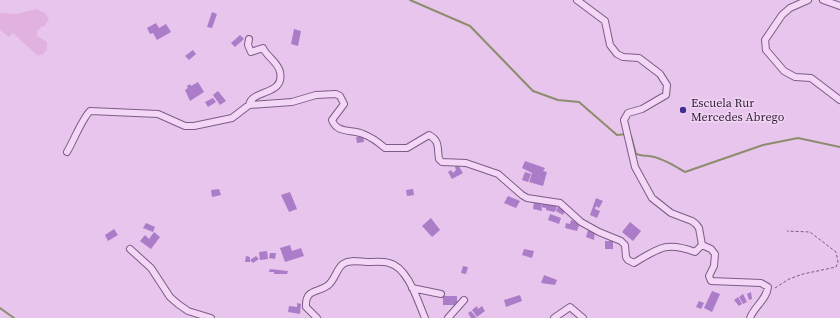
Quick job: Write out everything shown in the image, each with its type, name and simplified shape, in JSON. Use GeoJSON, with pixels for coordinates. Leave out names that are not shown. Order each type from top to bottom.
{"type":"FeatureCollection","features":[{"type":"Feature","properties":{"kind":"street"},"geometry":{"type":"LineString","coordinates":[[577,0],[605,21],[610,45],[617,54],[623,57],[639,58],[660,74],[667,85],[666,95],[642,109],[628,113],[624,120],[636,167],[652,198],[671,213],[696,224],[699,228],[702,245]]}},
{"type":"Feature","properties":{"kind":"street"},"geometry":{"type":"LineString","coordinates":[[808,0],[790,8],[782,15],[765,40],[766,50],[784,71],[795,77],[811,78],[840,100]]}},
{"type":"Feature","properties":{"kind":"street"},"geometry":{"type":"LineString","coordinates":[[823,0],[840,6]]}},
{"type":"Feature","properties":{"kind":"street"},"geometry":{"type":"LineString","coordinates":[[67,152],[79,132],[84,117],[90,111],[158,114],[185,126],[218,122],[232,118],[248,104],[254,96],[272,91],[279,82],[280,77],[278,66],[265,53],[263,48],[251,52],[248,46],[249,39]]}},
{"type":"Feature","properties":{"kind":"street"},"geometry":{"type":"LineString","coordinates":[[248,104],[292,102],[316,95],[336,94],[340,96],[344,104],[332,120],[337,127],[345,131],[361,133],[376,140],[385,148],[407,148],[428,135],[436,138],[438,144],[438,159],[442,162],[466,163],[494,172],[527,198],[560,203],[582,222],[598,232],[621,241],[625,245],[626,257],[634,263],[660,248],[673,246],[695,252],[702,245]]}},
{"type":"Feature","properties":{"kind":"street"},"geometry":{"type":"LineString","coordinates":[[702,245],[711,249],[715,254],[714,266],[709,276],[711,281],[761,283],[768,287],[767,292],[753,310],[750,318]]}},
{"type":"Feature","properties":{"kind":"street"},"geometry":{"type":"LineString","coordinates":[[130,249],[152,268],[170,296],[178,304],[188,311],[211,318]]}},
{"type":"Feature","properties":{"kind":"street"},"geometry":{"type":"LineString","coordinates":[[317,318],[306,307],[307,298],[313,291],[326,287],[333,280],[341,266],[348,261],[389,263],[396,266],[404,274],[412,288],[424,318]]}},
{"type":"Feature","properties":{"kind":"street"},"geometry":{"type":"LineString","coordinates":[[412,288],[441,294]]}},
{"type":"Feature","properties":{"kind":"street"},"geometry":{"type":"LineString","coordinates":[[448,318],[464,300]]}},
{"type":"Feature","properties":{"kind":"street"},"geometry":{"type":"LineString","coordinates":[[554,318],[570,307],[583,318]]}},
{"type":"Feature","properties":{"kind":"path"},"geometry":{"type":"LineString","coordinates":[[767,292],[790,279],[836,266],[838,262],[836,252],[810,232],[787,231]]}},
{"type":"Feature","properties":{"kind":"shaded area"},"geometry":{"type":"Polygon","coordinates":[[[36,9],[45,13],[49,19],[45,26],[41,27],[37,31],[37,36],[47,42],[47,50],[38,56],[13,33],[9,37],[0,30],[0,13],[17,14],[36,9]]]}},
{"type":"Feature","properties":{"kind":"building"},"geometry":{"type":"Polygon","coordinates":[[[212,12],[217,14],[212,28],[207,27],[212,12]]]}},
{"type":"Feature","properties":{"kind":"building"},"geometry":{"type":"Polygon","coordinates":[[[156,23],[159,28],[166,24],[171,32],[157,40],[153,33],[150,34],[147,28],[156,23]]]}},
{"type":"Feature","properties":{"kind":"building"},"geometry":{"type":"Polygon","coordinates":[[[294,29],[301,31],[298,46],[291,44],[294,29]]]}},
{"type":"Feature","properties":{"kind":"building"},"geometry":{"type":"Polygon","coordinates":[[[240,35],[244,39],[235,47],[231,43],[240,35]]]}},
{"type":"Feature","properties":{"kind":"building"},"geometry":{"type":"Polygon","coordinates":[[[193,50],[196,54],[189,60],[185,56],[193,50]]]}},
{"type":"Feature","properties":{"kind":"building"},"geometry":{"type":"Polygon","coordinates":[[[198,82],[204,92],[190,101],[185,90],[190,84],[191,86],[198,82]]]}},
{"type":"Feature","properties":{"kind":"building"},"geometry":{"type":"Polygon","coordinates":[[[218,91],[226,101],[220,105],[213,95],[218,91]]]}},
{"type":"Feature","properties":{"kind":"building"},"geometry":{"type":"Polygon","coordinates":[[[213,98],[216,102],[208,107],[205,102],[213,98]]]}},
{"type":"Feature","properties":{"kind":"building"},"geometry":{"type":"Polygon","coordinates":[[[363,136],[364,142],[357,143],[356,137],[363,136]]]}},
{"type":"Feature","properties":{"kind":"building"},"geometry":{"type":"Polygon","coordinates":[[[525,161],[545,168],[543,171],[547,172],[543,186],[529,182],[532,173],[522,168],[525,161]]]}},
{"type":"Feature","properties":{"kind":"building"},"geometry":{"type":"Polygon","coordinates":[[[458,165],[463,173],[452,179],[448,172],[451,170],[453,173],[456,170],[455,167],[458,165]]]}},
{"type":"Feature","properties":{"kind":"building"},"geometry":{"type":"Polygon","coordinates":[[[525,172],[531,174],[528,182],[522,180],[525,172]]]}},
{"type":"Feature","properties":{"kind":"building"},"geometry":{"type":"Polygon","coordinates":[[[219,189],[221,195],[212,197],[211,190],[219,189]]]}},
{"type":"Feature","properties":{"kind":"building"},"geometry":{"type":"Polygon","coordinates":[[[413,189],[414,195],[407,196],[406,190],[413,189]]]}},
{"type":"Feature","properties":{"kind":"building"},"geometry":{"type":"Polygon","coordinates":[[[290,192],[297,209],[289,212],[281,195],[290,192]]]}},
{"type":"Feature","properties":{"kind":"building"},"geometry":{"type":"Polygon","coordinates":[[[508,196],[520,201],[516,208],[504,203],[508,196]]]}},
{"type":"Feature","properties":{"kind":"building"},"geometry":{"type":"Polygon","coordinates":[[[596,198],[603,201],[599,208],[596,206],[595,209],[600,211],[597,218],[590,215],[596,198]]]}},
{"type":"Feature","properties":{"kind":"building"},"geometry":{"type":"Polygon","coordinates":[[[534,202],[541,204],[542,211],[533,209],[534,202]]]}},
{"type":"Feature","properties":{"kind":"building"},"geometry":{"type":"Polygon","coordinates":[[[542,204],[557,205],[556,210],[554,212],[546,210],[546,208],[541,207],[542,204]]]}},
{"type":"Feature","properties":{"kind":"building"},"geometry":{"type":"Polygon","coordinates":[[[559,205],[566,208],[563,215],[556,211],[559,205]]]}},
{"type":"Feature","properties":{"kind":"building"},"geometry":{"type":"Polygon","coordinates":[[[550,214],[561,218],[559,224],[548,220],[550,214]]]}},
{"type":"Feature","properties":{"kind":"building"},"geometry":{"type":"Polygon","coordinates":[[[431,218],[440,230],[432,237],[422,226],[431,218]]]}},
{"type":"Feature","properties":{"kind":"building"},"geometry":{"type":"Polygon","coordinates":[[[571,220],[580,223],[577,231],[565,228],[566,223],[570,224],[571,220]]]}},
{"type":"Feature","properties":{"kind":"building"},"geometry":{"type":"Polygon","coordinates":[[[630,222],[641,231],[633,241],[622,232],[630,222]]]}},
{"type":"Feature","properties":{"kind":"building"},"geometry":{"type":"Polygon","coordinates":[[[146,223],[155,227],[153,232],[143,228],[146,223]]]}},
{"type":"Feature","properties":{"kind":"building"},"geometry":{"type":"Polygon","coordinates":[[[114,229],[118,235],[108,241],[105,235],[114,229]]]}},
{"type":"Feature","properties":{"kind":"building"},"geometry":{"type":"Polygon","coordinates":[[[588,230],[595,231],[594,240],[586,237],[588,230]]]}},
{"type":"Feature","properties":{"kind":"building"},"geometry":{"type":"Polygon","coordinates":[[[154,232],[160,237],[151,249],[140,241],[145,235],[149,239],[154,232]]]}},
{"type":"Feature","properties":{"kind":"building"},"geometry":{"type":"Polygon","coordinates":[[[605,241],[613,241],[613,249],[605,249],[605,241]]]}},
{"type":"Feature","properties":{"kind":"building"},"geometry":{"type":"Polygon","coordinates":[[[290,245],[292,251],[301,248],[304,256],[285,262],[280,248],[290,245]]]}},
{"type":"Feature","properties":{"kind":"building"},"geometry":{"type":"Polygon","coordinates":[[[524,249],[534,251],[532,258],[522,255],[524,249]]]}},
{"type":"Feature","properties":{"kind":"building"},"geometry":{"type":"Polygon","coordinates":[[[267,251],[268,259],[260,260],[259,252],[267,251]]]}},
{"type":"Feature","properties":{"kind":"building"},"geometry":{"type":"Polygon","coordinates":[[[270,253],[276,253],[275,259],[269,258],[270,253]]]}},
{"type":"Feature","properties":{"kind":"building"},"geometry":{"type":"Polygon","coordinates":[[[246,256],[250,257],[250,262],[245,262],[246,256]]]}},
{"type":"Feature","properties":{"kind":"building"},"geometry":{"type":"Polygon","coordinates":[[[256,256],[259,259],[253,263],[250,260],[256,256]]]}},
{"type":"Feature","properties":{"kind":"building"},"geometry":{"type":"Polygon","coordinates":[[[463,266],[468,267],[466,274],[461,273],[463,266]]]}},
{"type":"Feature","properties":{"kind":"building"},"geometry":{"type":"Polygon","coordinates":[[[270,269],[288,271],[287,274],[274,274],[274,272],[269,272],[270,269]]]}},
{"type":"Feature","properties":{"kind":"building"},"geometry":{"type":"Polygon","coordinates":[[[544,275],[557,280],[555,285],[541,283],[544,275]]]}},
{"type":"Feature","properties":{"kind":"building"},"geometry":{"type":"Polygon","coordinates":[[[712,291],[720,294],[712,312],[704,308],[712,291]]]}},
{"type":"Feature","properties":{"kind":"building"},"geometry":{"type":"Polygon","coordinates":[[[751,292],[752,299],[749,300],[747,294],[751,292]]]}},
{"type":"Feature","properties":{"kind":"building"},"geometry":{"type":"Polygon","coordinates":[[[743,294],[747,302],[743,304],[739,297],[743,294]]]}},
{"type":"Feature","properties":{"kind":"building"},"geometry":{"type":"Polygon","coordinates":[[[520,295],[522,301],[506,307],[504,300],[520,295]]]}},
{"type":"Feature","properties":{"kind":"building"},"geometry":{"type":"Polygon","coordinates":[[[443,296],[457,296],[457,305],[443,305],[443,296]]]}},
{"type":"Feature","properties":{"kind":"building"},"geometry":{"type":"Polygon","coordinates":[[[738,297],[742,304],[739,306],[734,300],[738,297]]]}},
{"type":"Feature","properties":{"kind":"building"},"geometry":{"type":"Polygon","coordinates":[[[699,301],[704,303],[701,309],[696,307],[699,301]]]}},
{"type":"Feature","properties":{"kind":"building"},"geometry":{"type":"Polygon","coordinates":[[[297,303],[301,304],[300,314],[288,312],[289,306],[297,307],[297,303]]]}},
{"type":"Feature","properties":{"kind":"building"},"geometry":{"type":"Polygon","coordinates":[[[477,306],[478,309],[482,306],[485,311],[477,317],[472,310],[477,306]]]}},
{"type":"Feature","properties":{"kind":"building"},"geometry":{"type":"Polygon","coordinates":[[[471,311],[476,317],[475,318],[471,318],[468,313],[471,311]]]}},
{"type":"Feature","properties":{"kind":"waterway"},"geometry":{"type":"LineString","coordinates":[[410,0],[470,26],[533,91],[558,100],[579,102],[617,135],[627,134],[631,136],[636,154],[658,158],[685,172],[763,145],[798,138],[840,147]]}},
{"type":"Feature","properties":{"kind":"waterway"},"geometry":{"type":"LineString","coordinates":[[0,308],[14,318]]}},
{"type":"Feature","properties":{"kind":"place","name":"Escuela Rur Mercedes Abrego"},"geometry":{"type":"Point","coordinates":[683,110]}}]}
